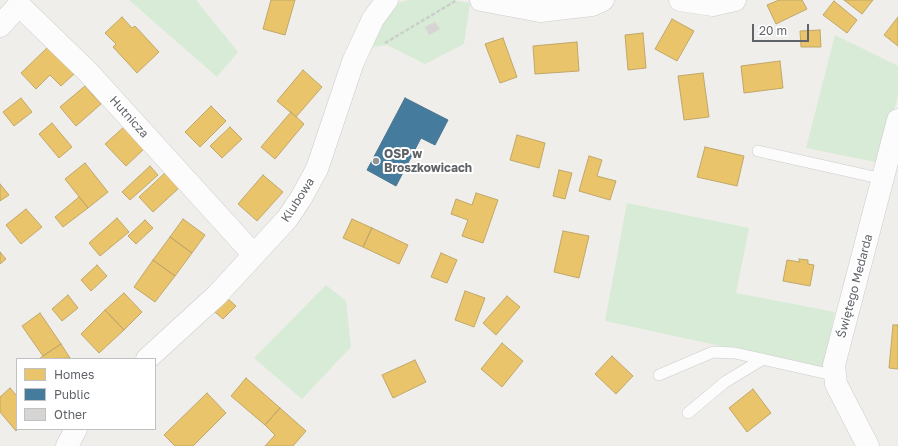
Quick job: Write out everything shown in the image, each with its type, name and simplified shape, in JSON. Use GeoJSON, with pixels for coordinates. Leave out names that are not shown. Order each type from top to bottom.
{"type":"FeatureCollection","features":[{"type":"Feature","properties":{"kind":"street","name":"Klubowa"},"geometry":{"type":"LineString","coordinates":[[148,358],[217,295],[287,220],[302,198],[317,169],[353,62],[373,19],[387,0]]}},
{"type":"Feature","properties":{"kind":"street"},"geometry":{"type":"LineString","coordinates":[[481,0],[540,11],[592,5],[603,0]]}},
{"type":"Feature","properties":{"kind":"street"},"geometry":{"type":"LineString","coordinates":[[680,0],[713,5],[735,0]]}},
{"type":"Feature","properties":{"kind":"street","name":"Hutnicza"},"geometry":{"type":"LineString","coordinates":[[0,26],[19,5],[88,72],[254,255]]}},
{"type":"Feature","properties":{"kind":"street","name":"Świętego Medarda"},"geometry":{"type":"LineString","coordinates":[[868,446],[836,384],[834,365],[898,120]]}},
{"type":"Feature","properties":{"kind":"street"},"geometry":{"type":"LineString","coordinates":[[67,446],[75,430]]}},
{"type":"Feature","properties":{"kind":"lane"},"geometry":{"type":"LineString","coordinates":[[758,151],[883,179]]}},
{"type":"Feature","properties":{"kind":"lane"},"geometry":{"type":"LineString","coordinates":[[659,375],[713,352],[735,353],[824,373],[835,374]]}},
{"type":"Feature","properties":{"kind":"lane"},"geometry":{"type":"LineString","coordinates":[[688,413],[725,382],[763,360]]}},
{"type":"Feature","properties":{"kind":"path"},"geometry":{"type":"LineString","coordinates":[[380,46],[457,0]]}},
{"type":"Feature","properties":{"kind":"green space"},"geometry":{"type":"Polygon","coordinates":[[[129,0],[196,0],[238,52],[217,77],[129,0]]]}},
{"type":"Feature","properties":{"kind":"green space"},"geometry":{"type":"Polygon","coordinates":[[[408,0],[452,0],[470,3],[464,44],[425,64],[387,45],[373,47],[378,25],[395,4],[408,0]]]}},
{"type":"Feature","properties":{"kind":"green space"},"geometry":{"type":"Polygon","coordinates":[[[835,35],[898,66],[898,96],[880,163],[806,148],[835,35]]]}},
{"type":"Feature","properties":{"kind":"green space"},"geometry":{"type":"Polygon","coordinates":[[[627,203],[749,228],[736,293],[835,312],[823,368],[605,321],[627,203]]]}},
{"type":"Feature","properties":{"kind":"green space"},"geometry":{"type":"Polygon","coordinates":[[[326,285],[346,301],[351,347],[302,399],[254,358],[326,285]]]}},
{"type":"Feature","properties":{"kind":"building: Homes"},"geometry":{"type":"Polygon","coordinates":[[[271,0],[295,0],[285,35],[263,29],[271,0]]]}},
{"type":"Feature","properties":{"kind":"building: Homes"},"geometry":{"type":"Polygon","coordinates":[[[779,0],[802,0],[807,9],[776,24],[767,5],[779,0]]]}},
{"type":"Feature","properties":{"kind":"building: Homes"},"geometry":{"type":"Polygon","coordinates":[[[844,0],[873,0],[862,14],[844,0]]]}},
{"type":"Feature","properties":{"kind":"building: Homes"},"geometry":{"type":"Polygon","coordinates":[[[834,1],[857,20],[847,33],[823,15],[834,1]]]}},
{"type":"Feature","properties":{"kind":"building: Homes"},"geometry":{"type":"Polygon","coordinates":[[[122,17],[132,28],[135,26],[159,52],[137,73],[113,47],[116,44],[105,33],[122,17]]]}},
{"type":"Feature","properties":{"kind":"building: Homes"},"geometry":{"type":"Polygon","coordinates":[[[898,17],[898,46],[884,35],[898,17]]]}},
{"type":"Feature","properties":{"kind":"building: Homes"},"geometry":{"type":"Polygon","coordinates":[[[672,19],[694,31],[677,61],[655,49],[672,19]]]}},
{"type":"Feature","properties":{"kind":"building: Homes"},"geometry":{"type":"Polygon","coordinates":[[[820,30],[821,47],[801,47],[800,31],[820,30]]]}},
{"type":"Feature","properties":{"kind":"building: Homes"},"geometry":{"type":"Polygon","coordinates":[[[643,33],[646,68],[628,70],[625,35],[643,33]]]}},
{"type":"Feature","properties":{"kind":"building: Homes"},"geometry":{"type":"Polygon","coordinates":[[[503,38],[517,77],[500,83],[485,44],[503,38]]]}},
{"type":"Feature","properties":{"kind":"building: Homes"},"geometry":{"type":"Polygon","coordinates":[[[577,42],[579,71],[535,74],[533,46],[577,42]]]}},
{"type":"Feature","properties":{"kind":"building: Homes"},"geometry":{"type":"Polygon","coordinates":[[[49,46],[75,73],[61,86],[50,75],[36,89],[21,73],[49,46]]]}},
{"type":"Feature","properties":{"kind":"building: Homes"},"geometry":{"type":"Polygon","coordinates":[[[780,61],[783,88],[744,93],[741,66],[780,61]]]}},
{"type":"Feature","properties":{"kind":"building: Homes"},"geometry":{"type":"Polygon","coordinates":[[[303,70],[322,87],[296,117],[277,101],[303,70]]]}},
{"type":"Feature","properties":{"kind":"building: Homes"},"geometry":{"type":"Polygon","coordinates":[[[703,73],[709,117],[684,120],[678,76],[703,73]]]}},
{"type":"Feature","properties":{"kind":"building: Homes"},"geometry":{"type":"Polygon","coordinates":[[[85,86],[101,104],[76,126],[60,107],[85,86]]]}},
{"type":"Feature","properties":{"kind":"building: Homes"},"geometry":{"type":"Polygon","coordinates":[[[21,98],[32,112],[14,126],[3,112],[21,98]]]}},
{"type":"Feature","properties":{"kind":"building: Homes"},"geometry":{"type":"Polygon","coordinates":[[[211,106],[226,121],[200,147],[185,132],[211,106]]]}},
{"type":"Feature","properties":{"kind":"building: Homes"},"geometry":{"type":"Polygon","coordinates":[[[291,112],[304,124],[275,159],[261,147],[291,112]]]}},
{"type":"Feature","properties":{"kind":"building: Homes"},"geometry":{"type":"Polygon","coordinates":[[[52,123],[72,147],[59,158],[39,134],[52,123]]]}},
{"type":"Feature","properties":{"kind":"building: Homes"},"geometry":{"type":"Polygon","coordinates":[[[125,126],[145,148],[126,166],[105,144],[125,126]]]}},
{"type":"Feature","properties":{"kind":"building: Homes"},"geometry":{"type":"Polygon","coordinates":[[[230,127],[242,139],[222,158],[210,146],[230,127]]]}},
{"type":"Feature","properties":{"kind":"building: Homes"},"geometry":{"type":"Polygon","coordinates":[[[517,135],[545,143],[539,168],[510,160],[517,135]]]}},
{"type":"Feature","properties":{"kind":"building: Homes"},"geometry":{"type":"Polygon","coordinates":[[[705,147],[744,156],[737,186],[697,177],[705,147]]]}},
{"type":"Feature","properties":{"kind":"building: Homes"},"geometry":{"type":"Polygon","coordinates":[[[589,156],[602,160],[597,176],[616,181],[610,200],[579,191],[589,156]]]}},
{"type":"Feature","properties":{"kind":"building: Homes"},"geometry":{"type":"Polygon","coordinates":[[[85,163],[108,192],[88,208],[65,179],[85,163]]]}},
{"type":"Feature","properties":{"kind":"building: Homes"},"geometry":{"type":"Polygon","coordinates":[[[150,166],[158,175],[130,200],[122,192],[150,166]]]}},
{"type":"Feature","properties":{"kind":"building: Homes"},"geometry":{"type":"Polygon","coordinates":[[[559,170],[572,173],[565,199],[553,196],[559,170]]]}},
{"type":"Feature","properties":{"kind":"building: Homes"},"geometry":{"type":"Polygon","coordinates":[[[166,172],[180,187],[153,212],[139,197],[166,172]]]}},
{"type":"Feature","properties":{"kind":"building: Homes"},"geometry":{"type":"Polygon","coordinates":[[[263,175],[283,192],[257,221],[238,204],[263,175]]]}},
{"type":"Feature","properties":{"kind":"building: Homes"},"geometry":{"type":"Polygon","coordinates":[[[0,184],[9,195],[0,201],[0,184]]]}},
{"type":"Feature","properties":{"kind":"building: Homes"},"geometry":{"type":"Polygon","coordinates":[[[476,193],[498,200],[483,243],[462,236],[468,220],[451,214],[456,199],[472,205],[476,193]]]}},
{"type":"Feature","properties":{"kind":"building: Homes"},"geometry":{"type":"Polygon","coordinates":[[[79,197],[88,208],[63,227],[55,217],[79,197]]]}},
{"type":"Feature","properties":{"kind":"building: Homes"},"geometry":{"type":"Polygon","coordinates":[[[26,209],[42,227],[21,244],[6,225],[26,209]]]}},
{"type":"Feature","properties":{"kind":"building: Homes"},"geometry":{"type":"Polygon","coordinates":[[[117,218],[129,232],[100,256],[89,243],[117,218]]]}},
{"type":"Feature","properties":{"kind":"building: Homes"},"geometry":{"type":"Polygon","coordinates":[[[183,219],[205,235],[192,253],[170,237],[183,219]]]}},
{"type":"Feature","properties":{"kind":"building: Homes"},"geometry":{"type":"Polygon","coordinates":[[[352,219],[372,228],[363,247],[343,238],[352,219]]]}},
{"type":"Feature","properties":{"kind":"building: Homes"},"geometry":{"type":"Polygon","coordinates":[[[145,220],[153,228],[136,244],[128,236],[145,220]]]}},
{"type":"Feature","properties":{"kind":"building: Homes"},"geometry":{"type":"Polygon","coordinates":[[[372,228],[408,245],[399,264],[363,247],[372,228]]]}},
{"type":"Feature","properties":{"kind":"building: Homes"},"geometry":{"type":"Polygon","coordinates":[[[563,231],[589,236],[579,278],[554,272],[563,231]]]}},
{"type":"Feature","properties":{"kind":"building: Homes"},"geometry":{"type":"Polygon","coordinates":[[[170,237],[192,253],[175,276],[153,260],[170,237]]]}},
{"type":"Feature","properties":{"kind":"building: Homes"},"geometry":{"type":"Polygon","coordinates":[[[0,252],[6,259],[0,264],[0,252]]]}},
{"type":"Feature","properties":{"kind":"building: Homes"},"geometry":{"type":"Polygon","coordinates":[[[441,253],[457,260],[447,283],[431,277],[441,253]]]}},
{"type":"Feature","properties":{"kind":"building: Homes"},"geometry":{"type":"Polygon","coordinates":[[[799,259],[808,260],[808,264],[814,265],[810,286],[783,281],[787,260],[800,262],[799,259]]]}},
{"type":"Feature","properties":{"kind":"building: Homes"},"geometry":{"type":"Polygon","coordinates":[[[153,260],[175,276],[155,302],[134,287],[153,260]]]}},
{"type":"Feature","properties":{"kind":"building: Homes"},"geometry":{"type":"Polygon","coordinates":[[[97,265],[107,276],[91,291],[81,280],[97,265]]]}},
{"type":"Feature","properties":{"kind":"building: Homes"},"geometry":{"type":"Polygon","coordinates":[[[465,291],[485,298],[474,327],[455,320],[465,291]]]}},
{"type":"Feature","properties":{"kind":"building: Homes"},"geometry":{"type":"Polygon","coordinates":[[[124,293],[142,312],[124,330],[105,310],[124,293]]]}},
{"type":"Feature","properties":{"kind":"building: Homes"},"geometry":{"type":"Polygon","coordinates":[[[68,295],[78,308],[62,321],[52,309],[68,295]]]}},
{"type":"Feature","properties":{"kind":"building: Homes"},"geometry":{"type":"Polygon","coordinates":[[[507,296],[520,307],[496,335],[483,323],[507,296]]]}},
{"type":"Feature","properties":{"kind":"building: Homes"},"geometry":{"type":"Polygon","coordinates":[[[228,299],[236,306],[223,319],[215,312],[228,299]]]}},
{"type":"Feature","properties":{"kind":"building: Homes"},"geometry":{"type":"Polygon","coordinates":[[[105,310],[124,330],[99,353],[81,334],[105,310]]]}},
{"type":"Feature","properties":{"kind":"building: Homes"},"geometry":{"type":"Polygon","coordinates":[[[40,313],[61,344],[43,356],[22,326],[40,313]]]}},
{"type":"Feature","properties":{"kind":"building: Homes"},"geometry":{"type":"Polygon","coordinates":[[[893,325],[898,325],[898,369],[889,368],[893,325]]]}},
{"type":"Feature","properties":{"kind":"building: Homes"},"geometry":{"type":"Polygon","coordinates":[[[502,343],[523,361],[502,387],[481,369],[502,343]]]}},
{"type":"Feature","properties":{"kind":"building: Homes"},"geometry":{"type":"Polygon","coordinates":[[[61,344],[70,358],[40,358],[61,344]]]}},
{"type":"Feature","properties":{"kind":"building: Homes"},"geometry":{"type":"Polygon","coordinates":[[[612,356],[633,376],[616,394],[595,374],[612,356]]]}},
{"type":"Feature","properties":{"kind":"building: Homes"},"geometry":{"type":"Polygon","coordinates":[[[415,360],[426,382],[393,398],[382,375],[415,360]]]}},
{"type":"Feature","properties":{"kind":"building: Homes"},"geometry":{"type":"Polygon","coordinates":[[[246,378],[280,408],[265,425],[231,396],[246,378]]]}},
{"type":"Feature","properties":{"kind":"building: Homes"},"geometry":{"type":"Polygon","coordinates":[[[10,388],[16,395],[16,431],[0,412],[0,397],[10,388]]]}},
{"type":"Feature","properties":{"kind":"building: Homes"},"geometry":{"type":"Polygon","coordinates":[[[753,389],[771,413],[747,432],[729,408],[753,389]]]}},
{"type":"Feature","properties":{"kind":"building: Homes"},"geometry":{"type":"Polygon","coordinates":[[[207,393],[226,413],[193,446],[175,446],[164,435],[207,393]]]}},
{"type":"Feature","properties":{"kind":"building: Homes"},"geometry":{"type":"Polygon","coordinates":[[[280,408],[306,431],[293,446],[265,446],[275,435],[265,425],[280,408]]]}},
{"type":"Feature","properties":{"kind":"building: Public"},"geometry":{"type":"Polygon","coordinates":[[[405,98],[448,120],[435,145],[421,138],[396,186],[367,170],[405,98]]]}},
{"type":"Feature","properties":{"kind":"building: Other"},"geometry":{"type":"Polygon","coordinates":[[[435,22],[440,29],[429,35],[425,27],[435,22]]]}},
{"type":"Feature","properties":{"kind":"place","name":"OSP w Broszkowicach"},"geometry":{"type":"Point","coordinates":[376,161]}}]}
